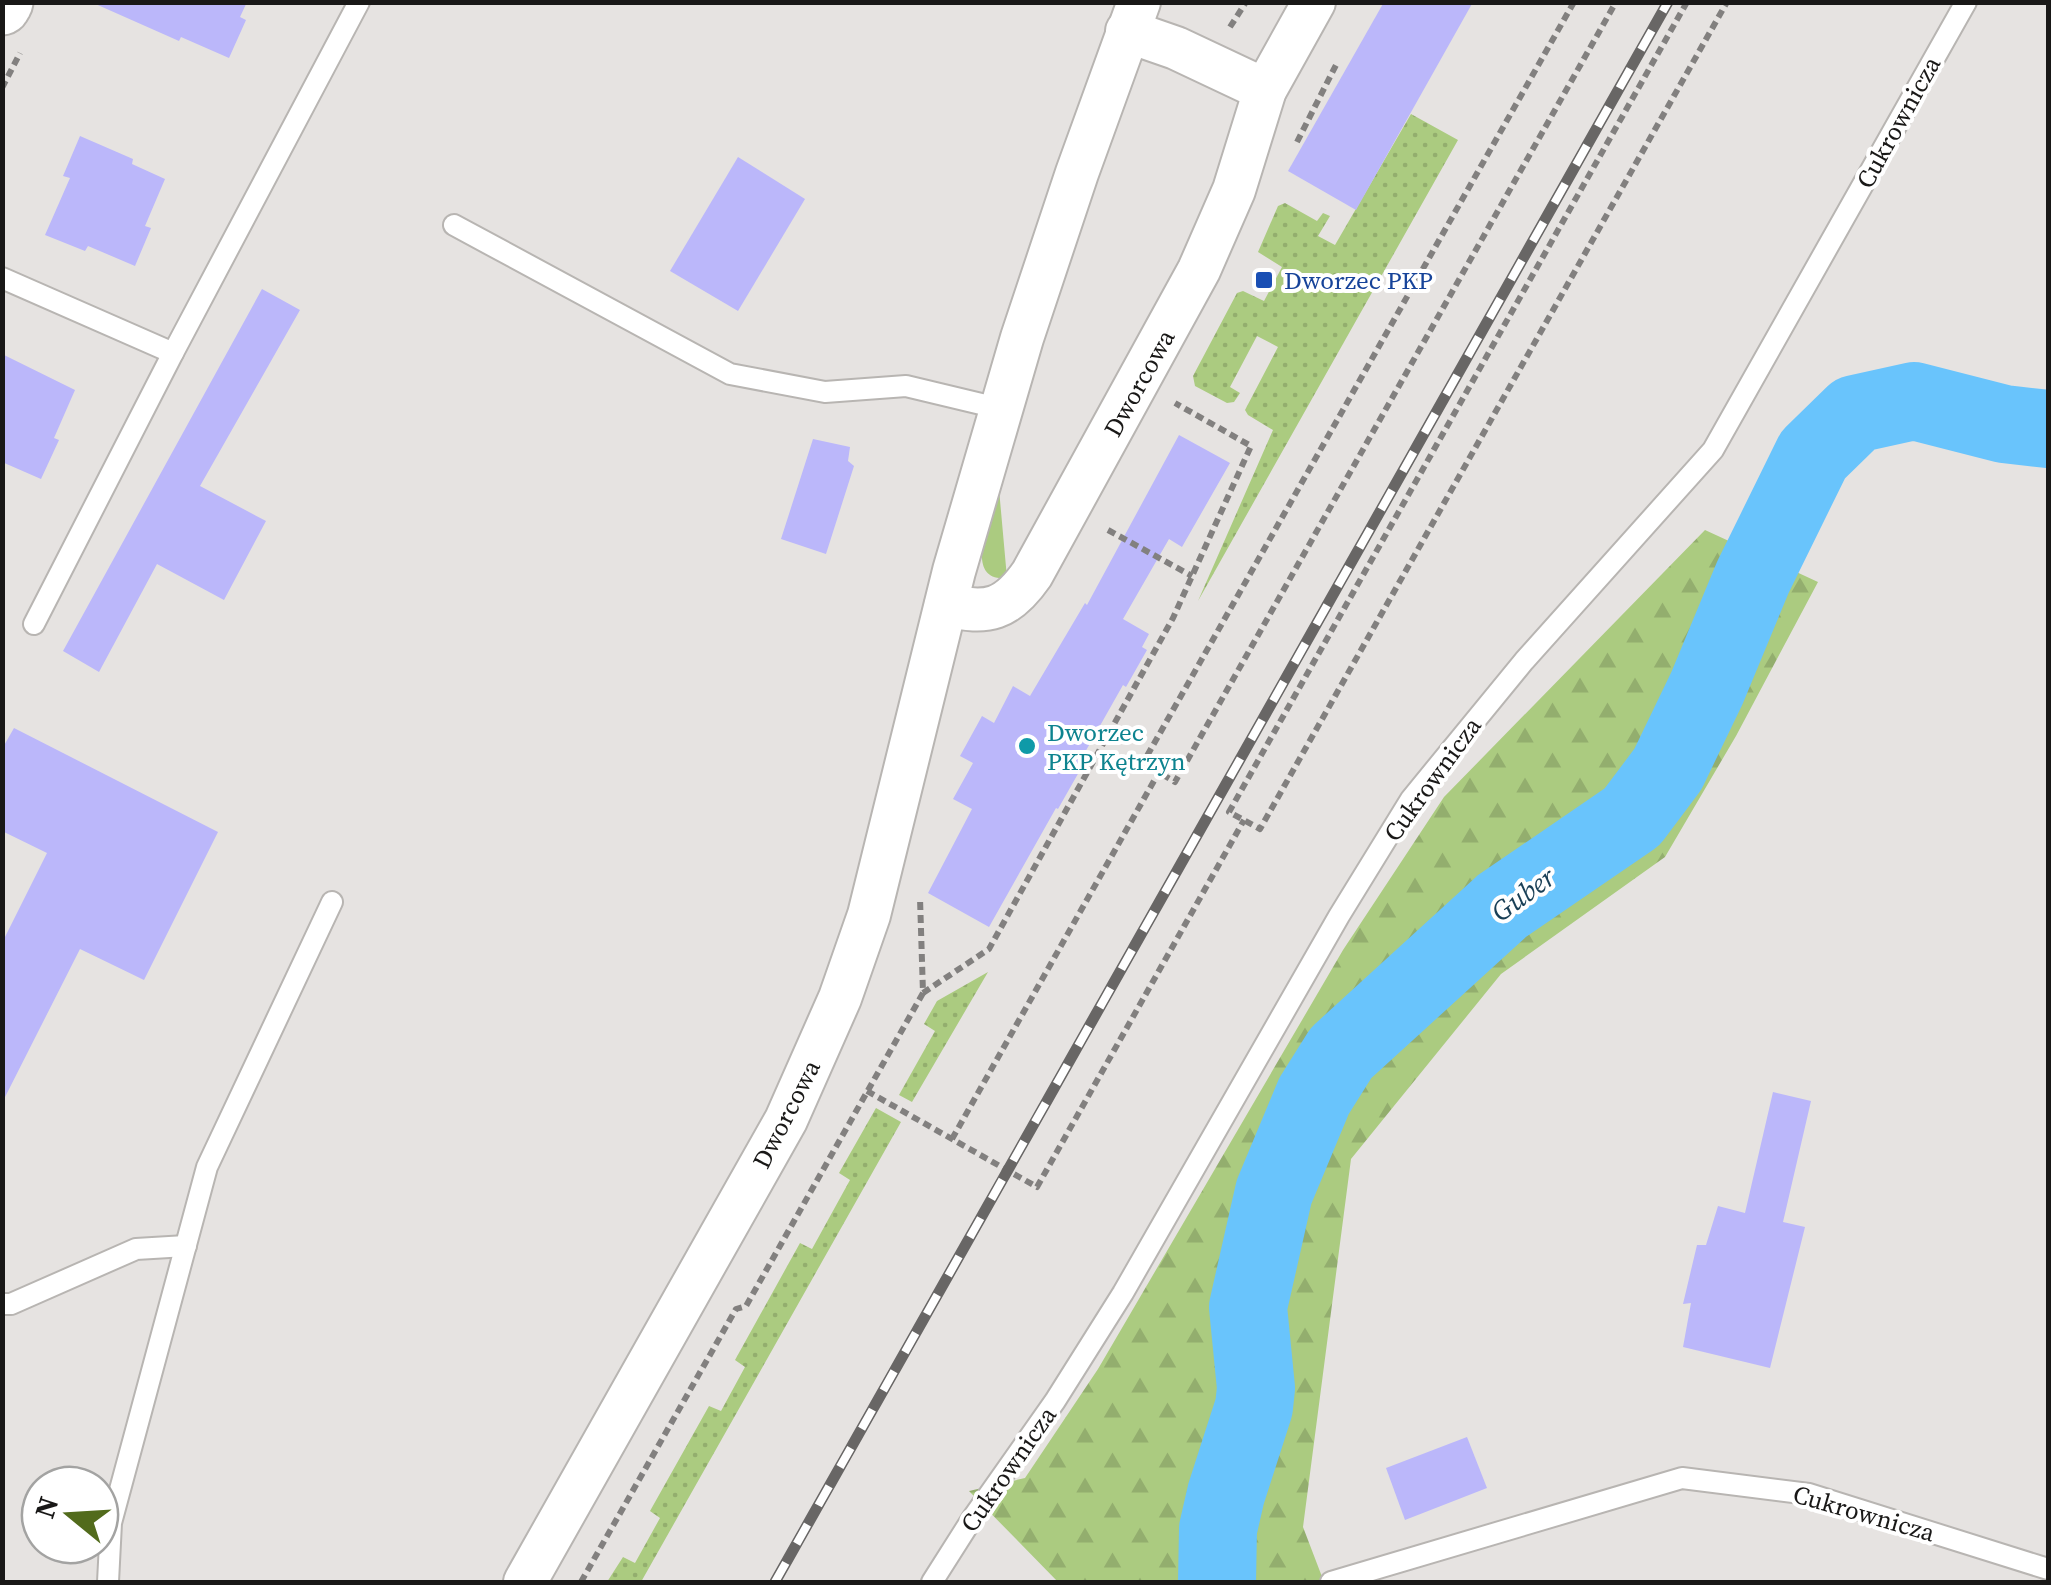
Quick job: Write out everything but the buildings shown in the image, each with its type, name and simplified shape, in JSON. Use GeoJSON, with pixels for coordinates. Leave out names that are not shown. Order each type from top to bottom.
{"type":"FeatureCollection","features":[{"type":"Feature","properties":{"kind":"street","name":"Dworcowa"},"geometry":{"type":"LineString","coordinates":[[946,605],[976,611],[1006,604],[1032,574],[1206,256],[1234,190],[1265,90],[1314,2]]}},
{"type":"Feature","properties":{"kind":"street","name":"Dworcowa"},"geometry":{"type":"LineString","coordinates":[[525,1582],[786,1120],[840,998],[869,915],[946,605],[1002,409],[1049,255],[1133,17],[1176,48],[1265,90]]}},
{"type":"Feature","properties":{"kind":"lane"},"geometry":{"type":"LineString","coordinates":[[34,624],[359,2]]}},
{"type":"Feature","properties":{"kind":"lane","name":"Cukrownicza"},"geometry":{"type":"LineString","coordinates":[[932,1582],[1123,1293],[1339,916],[1412,799],[1524,661],[1713,450],[1966,2]]}},
{"type":"Feature","properties":{"kind":"lane"},"geometry":{"type":"LineString","coordinates":[[454,225],[730,374],[825,392],[906,386],[1002,409]]}},
{"type":"Feature","properties":{"kind":"lane"},"geometry":{"type":"LineString","coordinates":[[2,278],[173,353]]}},
{"type":"Feature","properties":{"kind":"lane"},"geometry":{"type":"LineString","coordinates":[[108,1582],[110,1523],[207,1167],[332,902]]}},
{"type":"Feature","properties":{"kind":"lane"},"geometry":{"type":"LineString","coordinates":[[2,1304],[12,1304],[136,1249],[186,1246]]}},
{"type":"Feature","properties":{"kind":"lane","name":"Cukrownicza"},"geometry":{"type":"LineString","coordinates":[[1330,1582],[1682,1478],[1809,1494],[2048,1569]]}},
{"type":"Feature","properties":{"kind":"path"},"geometry":{"type":"LineString","coordinates":[[1574,2],[1144,763],[1175,782],[1616,2]]}},
{"type":"Feature","properties":{"kind":"path"},"geometry":{"type":"LineString","coordinates":[[1687,2],[1229,812],[1260,830],[1728,2]]}},
{"type":"Feature","properties":{"kind":"path"},"geometry":{"type":"LineString","coordinates":[[1292,153],[1336,65]]}},
{"type":"Feature","properties":{"kind":"path"},"geometry":{"type":"LineString","coordinates":[[1171,415],[1181,388]]}},
{"type":"Feature","properties":{"kind":"path"},"geometry":{"type":"LineString","coordinates":[[581,1582],[736,1310],[746,1306],[922,993],[989,949],[1072,792],[1173,618],[1251,446],[1175,403]]}},
{"type":"Feature","properties":{"kind":"path"},"geometry":{"type":"LineString","coordinates":[[1100,545],[1118,513]]}},
{"type":"Feature","properties":{"kind":"path"},"geometry":{"type":"LineString","coordinates":[[1108,530],[1192,576]]}},
{"type":"Feature","properties":{"kind":"path"},"geometry":{"type":"LineString","coordinates":[[952,1138],[1159,772]]}},
{"type":"Feature","properties":{"kind":"path"},"geometry":{"type":"LineString","coordinates":[[868,1091],[1037,1187],[1244,820]]}},
{"type":"Feature","properties":{"kind":"path"},"geometry":{"type":"LineString","coordinates":[[920,897],[922,993]]}},
{"type":"Feature","properties":{"kind":"green space"},"geometry":{"type":"Polygon","coordinates":[[[1411,114],[1458,140],[1198,601],[1273,430],[1245,410],[1278,347],[1257,336],[1230,387],[1240,393],[1234,402],[1227,403],[1195,386],[1193,376],[1237,293],[1243,291],[1264,301],[1282,267],[1258,252],[1278,206],[1285,203],[1317,221],[1323,213],[1330,216],[1318,236],[1335,245],[1411,114]]]}},
{"type":"Feature","properties":{"kind":"green space"},"geometry":{"type":"Polygon","coordinates":[[[999,489],[1007,578],[993,577],[982,558],[986,529],[999,489]]]}},
{"type":"Feature","properties":{"kind":"green space"},"geometry":{"type":"Polygon","coordinates":[[[1705,530],[1818,582],[1736,736],[1665,857],[1501,974],[1351,1159],[1303,1527],[1324,1582],[1058,1582],[969,1491],[1025,1478],[1098,1369],[1343,950],[1444,797],[1705,530]]]}},
{"type":"Feature","properties":{"kind":"green space"},"geometry":{"type":"Polygon","coordinates":[[[988,972],[912,1102],[899,1095],[935,1031],[924,1024],[937,1001],[988,972]]]}},
{"type":"Feature","properties":{"kind":"green space"},"geometry":{"type":"Polygon","coordinates":[[[876,1108],[901,1122],[641,1582],[607,1582],[623,1557],[635,1563],[660,1518],[650,1511],[709,1406],[721,1411],[745,1367],[735,1360],[800,1243],[812,1249],[850,1180],[839,1173],[876,1108]]]}},
{"type":"Feature","properties":{"kind":"waterway","name":"Guber"},"geometry":{"type":"LineString","coordinates":[[1217,1582],[1218,1529],[1254,1407],[1256,1388],[1248,1307],[1274,1192],[1314,1096],[1341,1053],[1502,906],[1632,817],[1668,769],[1753,577],[1813,455],[1855,414],[1914,401],[2004,424],[2048,429]]}},
{"type":"Feature","properties":{"kind":"railway"},"geometry":{"type":"LineString","coordinates":[[775,1582],[1668,2]]}},
{"type":"Feature","properties":{"kind":"place","name":"Dworzec PKP"},"geometry":{"type":"Point","coordinates":[1264,280]}},
{"type":"Feature","properties":{"kind":"place","name":"Dworzec PKP Kętrzyn"},"geometry":{"type":"Point","coordinates":[1027,746]}}]}
